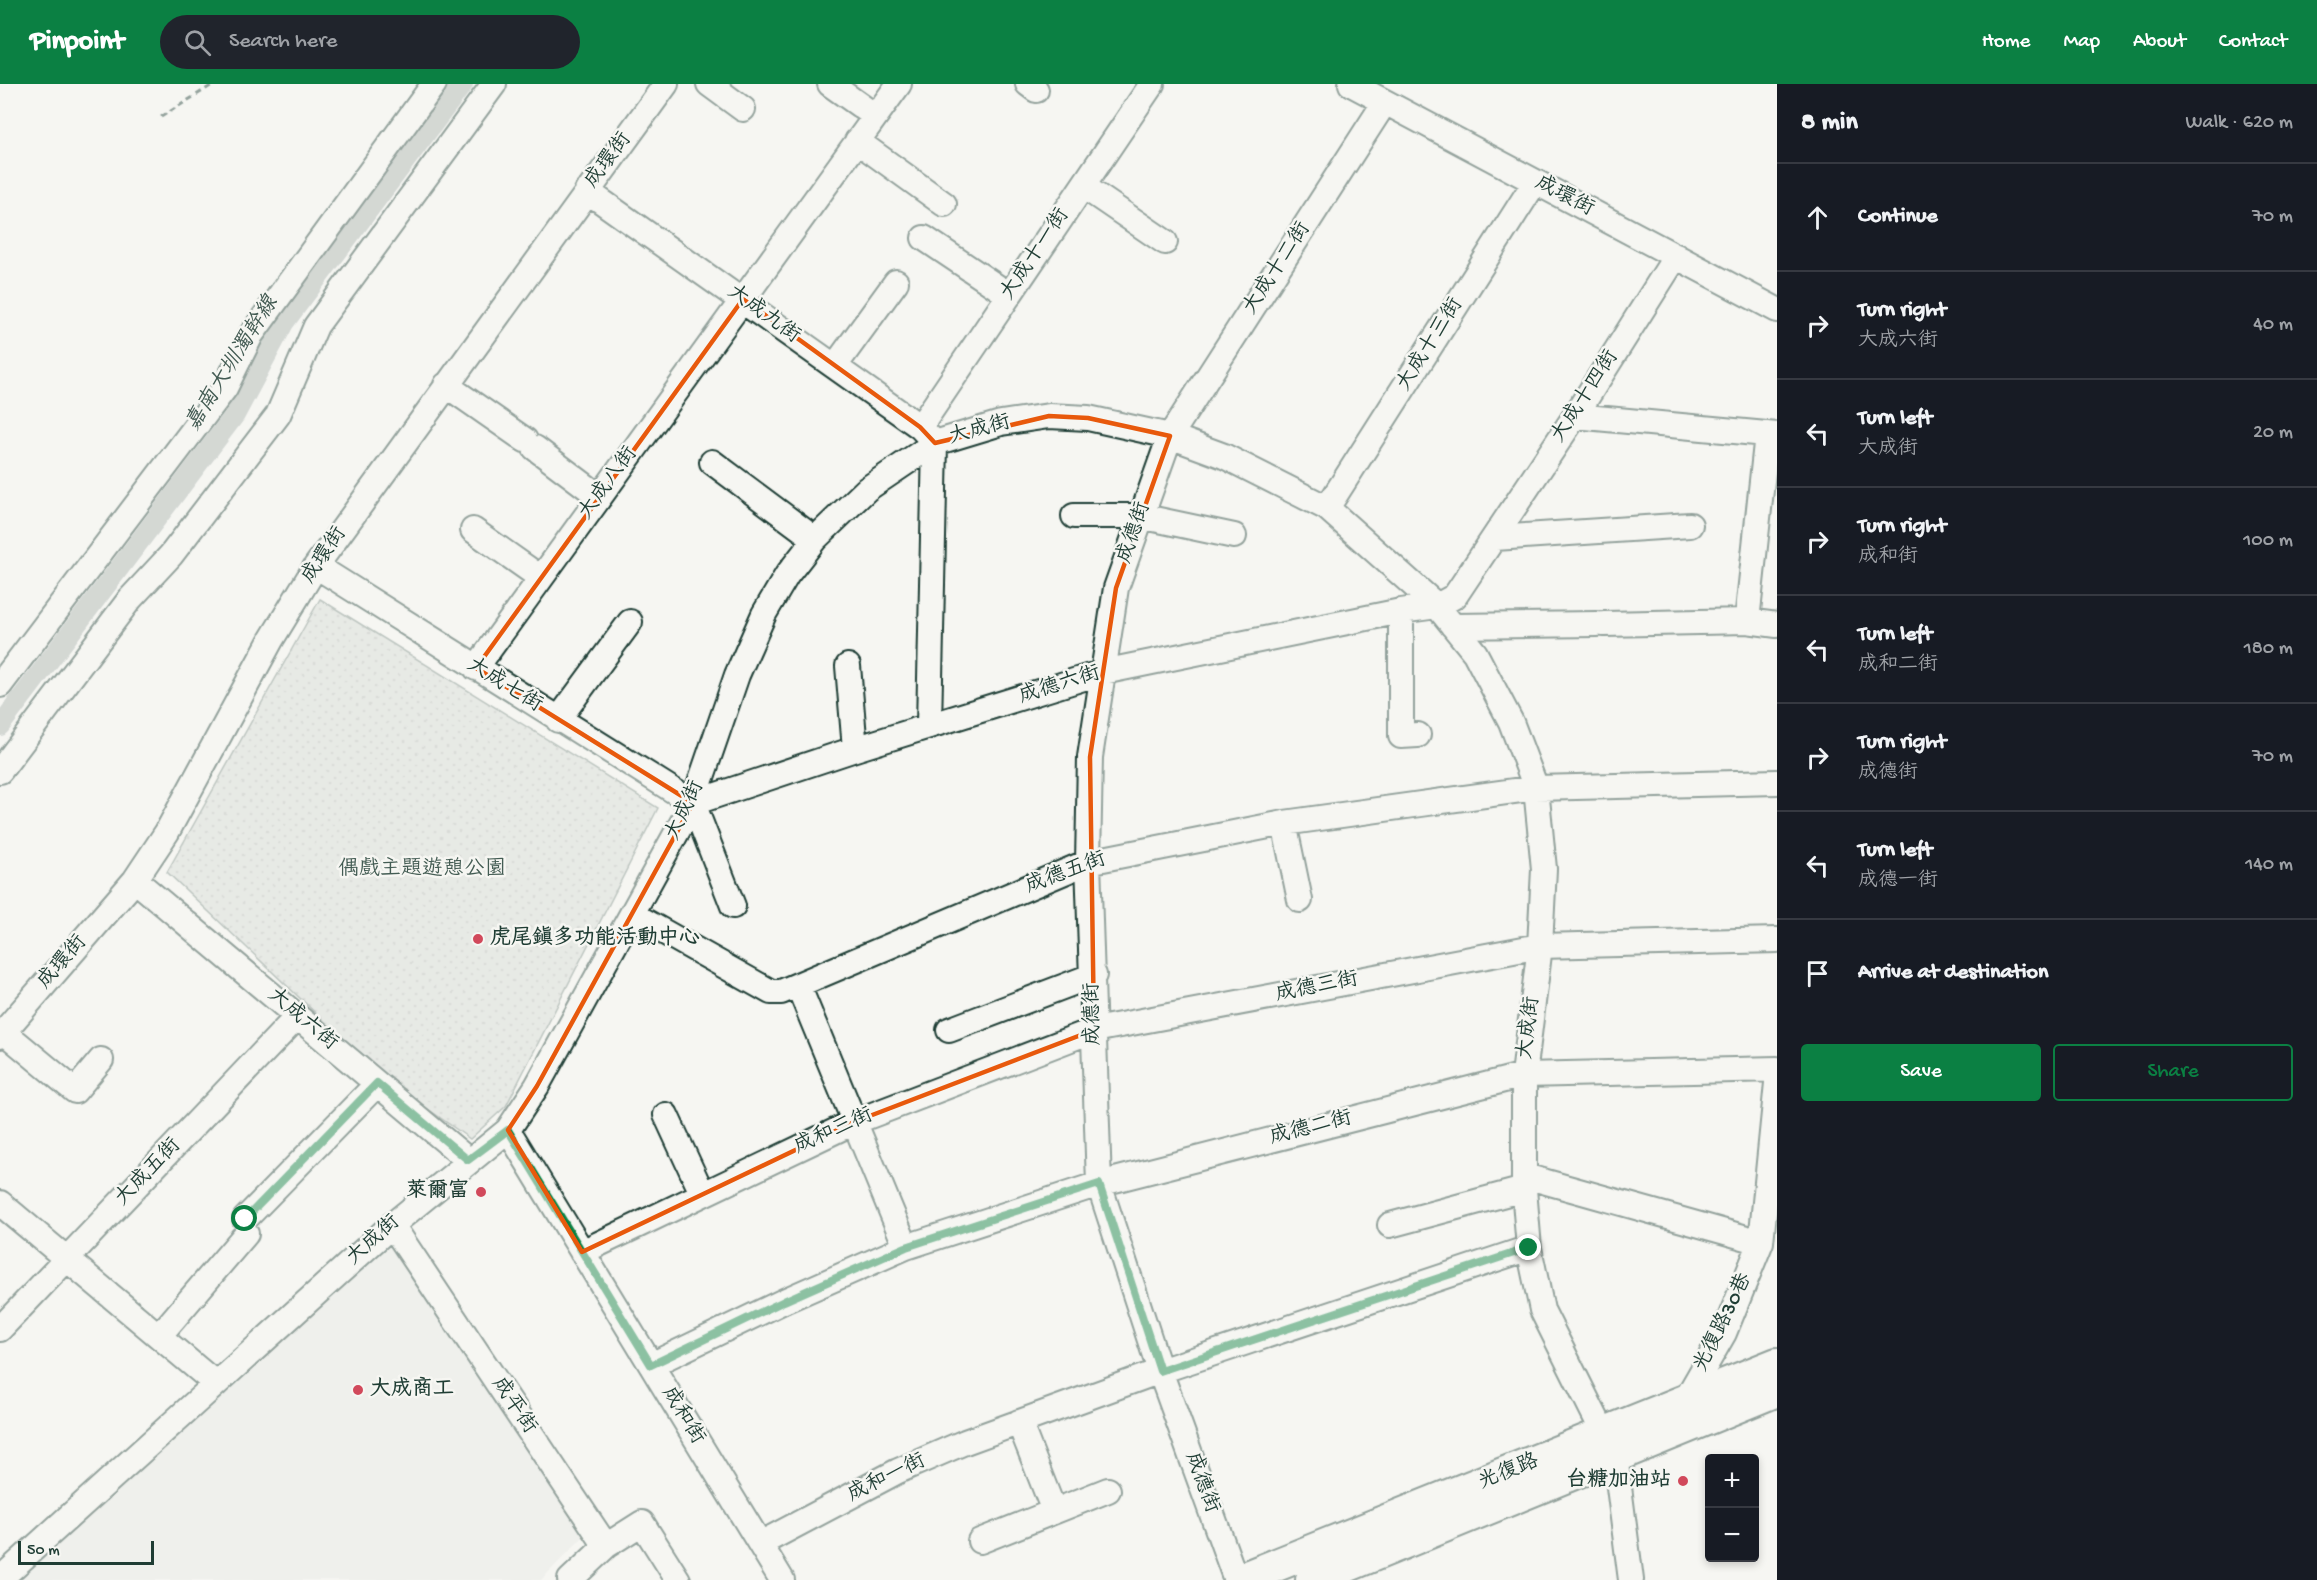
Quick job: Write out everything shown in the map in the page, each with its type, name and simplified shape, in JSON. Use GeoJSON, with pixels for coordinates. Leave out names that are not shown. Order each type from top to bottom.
{"type":"FeatureCollection","features":[{"type":"Feature","properties":{"kind":"main road","name":"光復路"},"geometry":{"type":"LineString","coordinates":[[1312,1580],[1609,1446],[1685,1401],[1777,1364]]}},
{"type":"Feature","properties":{"kind":"main road","name":"光復路"},"geometry":{"type":"LineString","coordinates":[[1238,1580],[1609,1446],[1777,1390]]}},
{"type":"Feature","properties":{"kind":"street"},"geometry":{"type":"LineString","coordinates":[[0,685],[225,388],[251,335],[434,84]]}},
{"type":"Feature","properties":{"kind":"street"},"geometry":{"type":"LineString","coordinates":[[0,771],[130,599],[171,555],[278,415],[316,326],[495,84]]}},
{"type":"Feature","properties":{"kind":"street","name":"成環街"},"geometry":{"type":"LineString","coordinates":[[2,1034],[135,880],[167,832],[272,640],[316,566],[666,84]]}},
{"type":"Feature","properties":{"kind":"street"},"geometry":{"type":"LineString","coordinates":[[709,84],[743,109]]}},
{"type":"Feature","properties":{"kind":"street"},"geometry":{"type":"LineString","coordinates":[[830,84],[875,116]]}},
{"type":"Feature","properties":{"kind":"street","name":"大成八街"},"geometry":{"type":"LineString","coordinates":[[476,668],[899,84]]}},
{"type":"Feature","properties":{"kind":"street","name":"大成十一街"},"geometry":{"type":"LineString","coordinates":[[928,435],[1009,295],[1152,84]]}},
{"type":"Feature","properties":{"kind":"street","name":"成環街"},"geometry":{"type":"LineString","coordinates":[[1351,84],[1777,310]]}},
{"type":"Feature","properties":{"kind":"street","name":"大成十二街"},"geometry":{"type":"LineString","coordinates":[[1170,436],[1385,102]]}},
{"type":"Feature","properties":{"kind":"street"},"geometry":{"type":"LineString","coordinates":[[857,141],[944,204]]}},
{"type":"Feature","properties":{"kind":"street","name":"大成十三街"},"geometry":{"type":"LineString","coordinates":[[1327,508],[1535,182]]}},
{"type":"Feature","properties":{"kind":"street"},"geometry":{"type":"LineString","coordinates":[[1083,186],[1165,242]]}},
{"type":"Feature","properties":{"kind":"street","name":"大成九街"},"geometry":{"type":"LineString","coordinates":[[587,191],[835,366],[928,435]]}},
{"type":"Feature","properties":{"kind":"street"},"geometry":{"type":"LineString","coordinates":[[924,238],[1009,295]]}},
{"type":"Feature","properties":{"kind":"street","name":"大成十四街"},"geometry":{"type":"LineString","coordinates":[[1437,606],[1455,596],[1495,538],[1676,256]]}},
{"type":"Feature","properties":{"kind":"street"},"geometry":{"type":"LineString","coordinates":[[835,366],[896,282]]}},
{"type":"Feature","properties":{"kind":"street"},"geometry":{"type":"LineString","coordinates":[[446,385],[600,497]]}},
{"type":"Feature","properties":{"kind":"street","name":"大成街"},"geometry":{"type":"LineString","coordinates":[[0,1579],[392,1225],[468,1160],[508,1130],[537,1086],[693,803],[737,675],[764,614],[787,575],[815,539],[928,435],[1049,416],[1088,418],[1170,436],[1271,478],[1327,508],[1437,606],[1475,653],[1506,712],[1536,788],[1544,869],[1540,946],[1524,1075],[1525,1183],[1529,1248],[1542,1310],[1609,1446],[1631,1580]]}},
{"type":"Feature","properties":{"kind":"street"},"geometry":{"type":"LineString","coordinates":[[1575,416],[1772,434],[1747,621]]}},
{"type":"Feature","properties":{"kind":"street"},"geometry":{"type":"LineString","coordinates":[[928,435],[929,726]]}},
{"type":"Feature","properties":{"kind":"street","name":"成德街"},"geometry":{"type":"LineString","coordinates":[[1170,436],[1116,588],[1090,757],[1088,862],[1094,975],[1099,1184],[1160,1371],[1238,1580]]}},
{"type":"Feature","properties":{"kind":"street"},"geometry":{"type":"LineString","coordinates":[[712,462],[815,539]]}},
{"type":"Feature","properties":{"kind":"street"},"geometry":{"type":"LineString","coordinates":[[1074,516],[1140,516],[1234,536]]}},
{"type":"Feature","properties":{"kind":"street"},"geometry":{"type":"LineString","coordinates":[[1495,538],[1690,525]]}},
{"type":"Feature","properties":{"kind":"street"},"geometry":{"type":"LineString","coordinates":[[473,530],[541,578]]}},
{"type":"Feature","properties":{"kind":"street","name":"大成七街"},"geometry":{"type":"LineString","coordinates":[[316,566],[693,803]]}},
{"type":"Feature","properties":{"kind":"street","name":"成德六街"},"geometry":{"type":"LineString","coordinates":[[693,803],[855,749],[1103,672],[1401,611],[1437,606]]}},
{"type":"Feature","properties":{"kind":"street"},"geometry":{"type":"LineString","coordinates":[[1401,611],[1401,736],[1418,735]]}},
{"type":"Feature","properties":{"kind":"street"},"geometry":{"type":"LineString","coordinates":[[1454,626],[1747,621],[1777,625]]}},
{"type":"Feature","properties":{"kind":"street"},"geometry":{"type":"LineString","coordinates":[[558,720],[630,622]]}},
{"type":"Feature","properties":{"kind":"street"},"geometry":{"type":"LineString","coordinates":[[848,666],[855,749]]}},
{"type":"Feature","properties":{"kind":"street","name":"成德五街"},"geometry":{"type":"LineString","coordinates":[[632,914],[771,992],[781,992],[1088,862],[1284,823],[1536,788],[1777,782]]}},
{"type":"Feature","properties":{"kind":"street"},"geometry":{"type":"LineString","coordinates":[[693,803],[733,906]]}},
{"type":"Feature","properties":{"kind":"street"},"geometry":{"type":"LineString","coordinates":[[1284,823],[1299,900]]}},
{"type":"Feature","properties":{"kind":"street","name":"大成六街"},"geometry":{"type":"LineString","coordinates":[[135,880],[468,1160]]}},
{"type":"Feature","properties":{"kind":"street","name":"成德三街"},"geometry":{"type":"LineString","coordinates":[[1094,1030],[1540,946],[1777,940]]}},
{"type":"Feature","properties":{"kind":"street"},"geometry":{"type":"LineString","coordinates":[[949,1030],[1094,975]]}},
{"type":"Feature","properties":{"kind":"street"},"geometry":{"type":"LineString","coordinates":[[798,985],[906,1247]]}},
{"type":"Feature","properties":{"kind":"street","name":"大成五街"},"geometry":{"type":"LineString","coordinates":[[0,1329],[297,1017]]}},
{"type":"Feature","properties":{"kind":"street","name":"成和三街"},"geometry":{"type":"LineString","coordinates":[[582,1252],[854,1122],[1094,1030]]}},
{"type":"Feature","properties":{"kind":"street"},"geometry":{"type":"LineString","coordinates":[[2,1034],[75,1091],[101,1060]]}},
{"type":"Feature","properties":{"kind":"street","name":"成德二街"},"geometry":{"type":"LineString","coordinates":[[651,1365],[784,1301],[906,1247],[1099,1184],[1524,1075],[1777,1069]]}},
{"type":"Feature","properties":{"kind":"street"},"geometry":{"type":"LineString","coordinates":[[159,1336],[245,1226],[377,1083]]}},
{"type":"Feature","properties":{"kind":"street","name":"光復路30巷"},"geometry":{"type":"LineString","coordinates":[[1685,1401],[1724,1333],[1761,1242],[1777,1083]]}},
{"type":"Feature","properties":{"kind":"street"},"geometry":{"type":"LineString","coordinates":[[666,1115],[702,1193]]}},
{"type":"Feature","properties":{"kind":"street","name":"成和街"},"geometry":{"type":"LineString","coordinates":[[508,1130],[782,1580]]}},
{"type":"Feature","properties":{"kind":"street"},"geometry":{"type":"LineString","coordinates":[[1390,1225],[1525,1183],[1761,1242]]}},
{"type":"Feature","properties":{"kind":"street"},"geometry":{"type":"LineString","coordinates":[[0,1203],[216,1384]]}},
{"type":"Feature","properties":{"kind":"street","name":"成平街"},"geometry":{"type":"LineString","coordinates":[[392,1225],[606,1546]]}},
{"type":"Feature","properties":{"kind":"street","name":"成和一街"},"geometry":{"type":"LineString","coordinates":[[760,1544],[898,1471],[1019,1422],[1160,1371],[1529,1248]]}},
{"type":"Feature","properties":{"kind":"street"},"geometry":{"type":"LineString","coordinates":[[1019,1422],[1054,1511]]}},
{"type":"Feature","properties":{"kind":"street"},"geometry":{"type":"LineString","coordinates":[[980,1541],[1108,1490]]}},
{"type":"Feature","properties":{"kind":"street"},"geometry":{"type":"LineString","coordinates":[[570,1580],[606,1546],[642,1523],[678,1580]]}},
{"type":"Feature","properties":{"kind":"path"},"geometry":{"type":"LineString","coordinates":[[161,117],[214,84]]}},
{"type":"Feature","properties":{"kind":"highlighted area"},"geometry":{"type":"Polygon","coordinates":[[[743,299],[920,427],[935,443],[1049,416],[1088,418],[1170,436],[1116,588],[1090,757],[1094,1030],[854,1122],[582,1252],[508,1130],[537,1086],[693,803],[476,668],[743,299]]]}},
{"type":"Feature","properties":{"kind":"shaded area","name":"大成商工"},"geometry":{"type":"Polygon","coordinates":[[[390,1246],[586,1534],[541,1580],[15,1580],[390,1246]]]}},
{"type":"Feature","properties":{"kind":"green space","name":"偶戲主題遊憩公園"},"geometry":{"type":"Polygon","coordinates":[[[320,599],[658,808],[506,1106],[470,1139],[382,1076],[167,872],[320,599]]]}},
{"type":"Feature","properties":{"kind":"waterway","name":"嘉南大圳濁幹線"},"geometry":{"type":"LineString","coordinates":[[0,726],[235,415],[284,323],[463,84]]}},
{"type":"Feature","properties":{"kind":"place","name":"虎尾鎮多功能活動中心"},"geometry":{"type":"Point","coordinates":[478,939]}},
{"type":"Feature","properties":{"kind":"place","name":"萊爾富"},"geometry":{"type":"Point","coordinates":[481,1192]}},
{"type":"Feature","properties":{"kind":"place","name":"大成商工"},"geometry":{"type":"Point","coordinates":[358,1390]}},
{"type":"Feature","properties":{"kind":"place","name":"台糖加油站"},"geometry":{"type":"Point","coordinates":[1683,1481]}},
{"type":"Feature","properties":{"kind":"route"},"geometry":{"type":"LineString","coordinates":[[245,1219],[377,1083],[468,1160],[508,1130],[651,1365],[784,1301],[906,1247],[1099,1184],[1160,1371],[1529,1248]]}}]}
